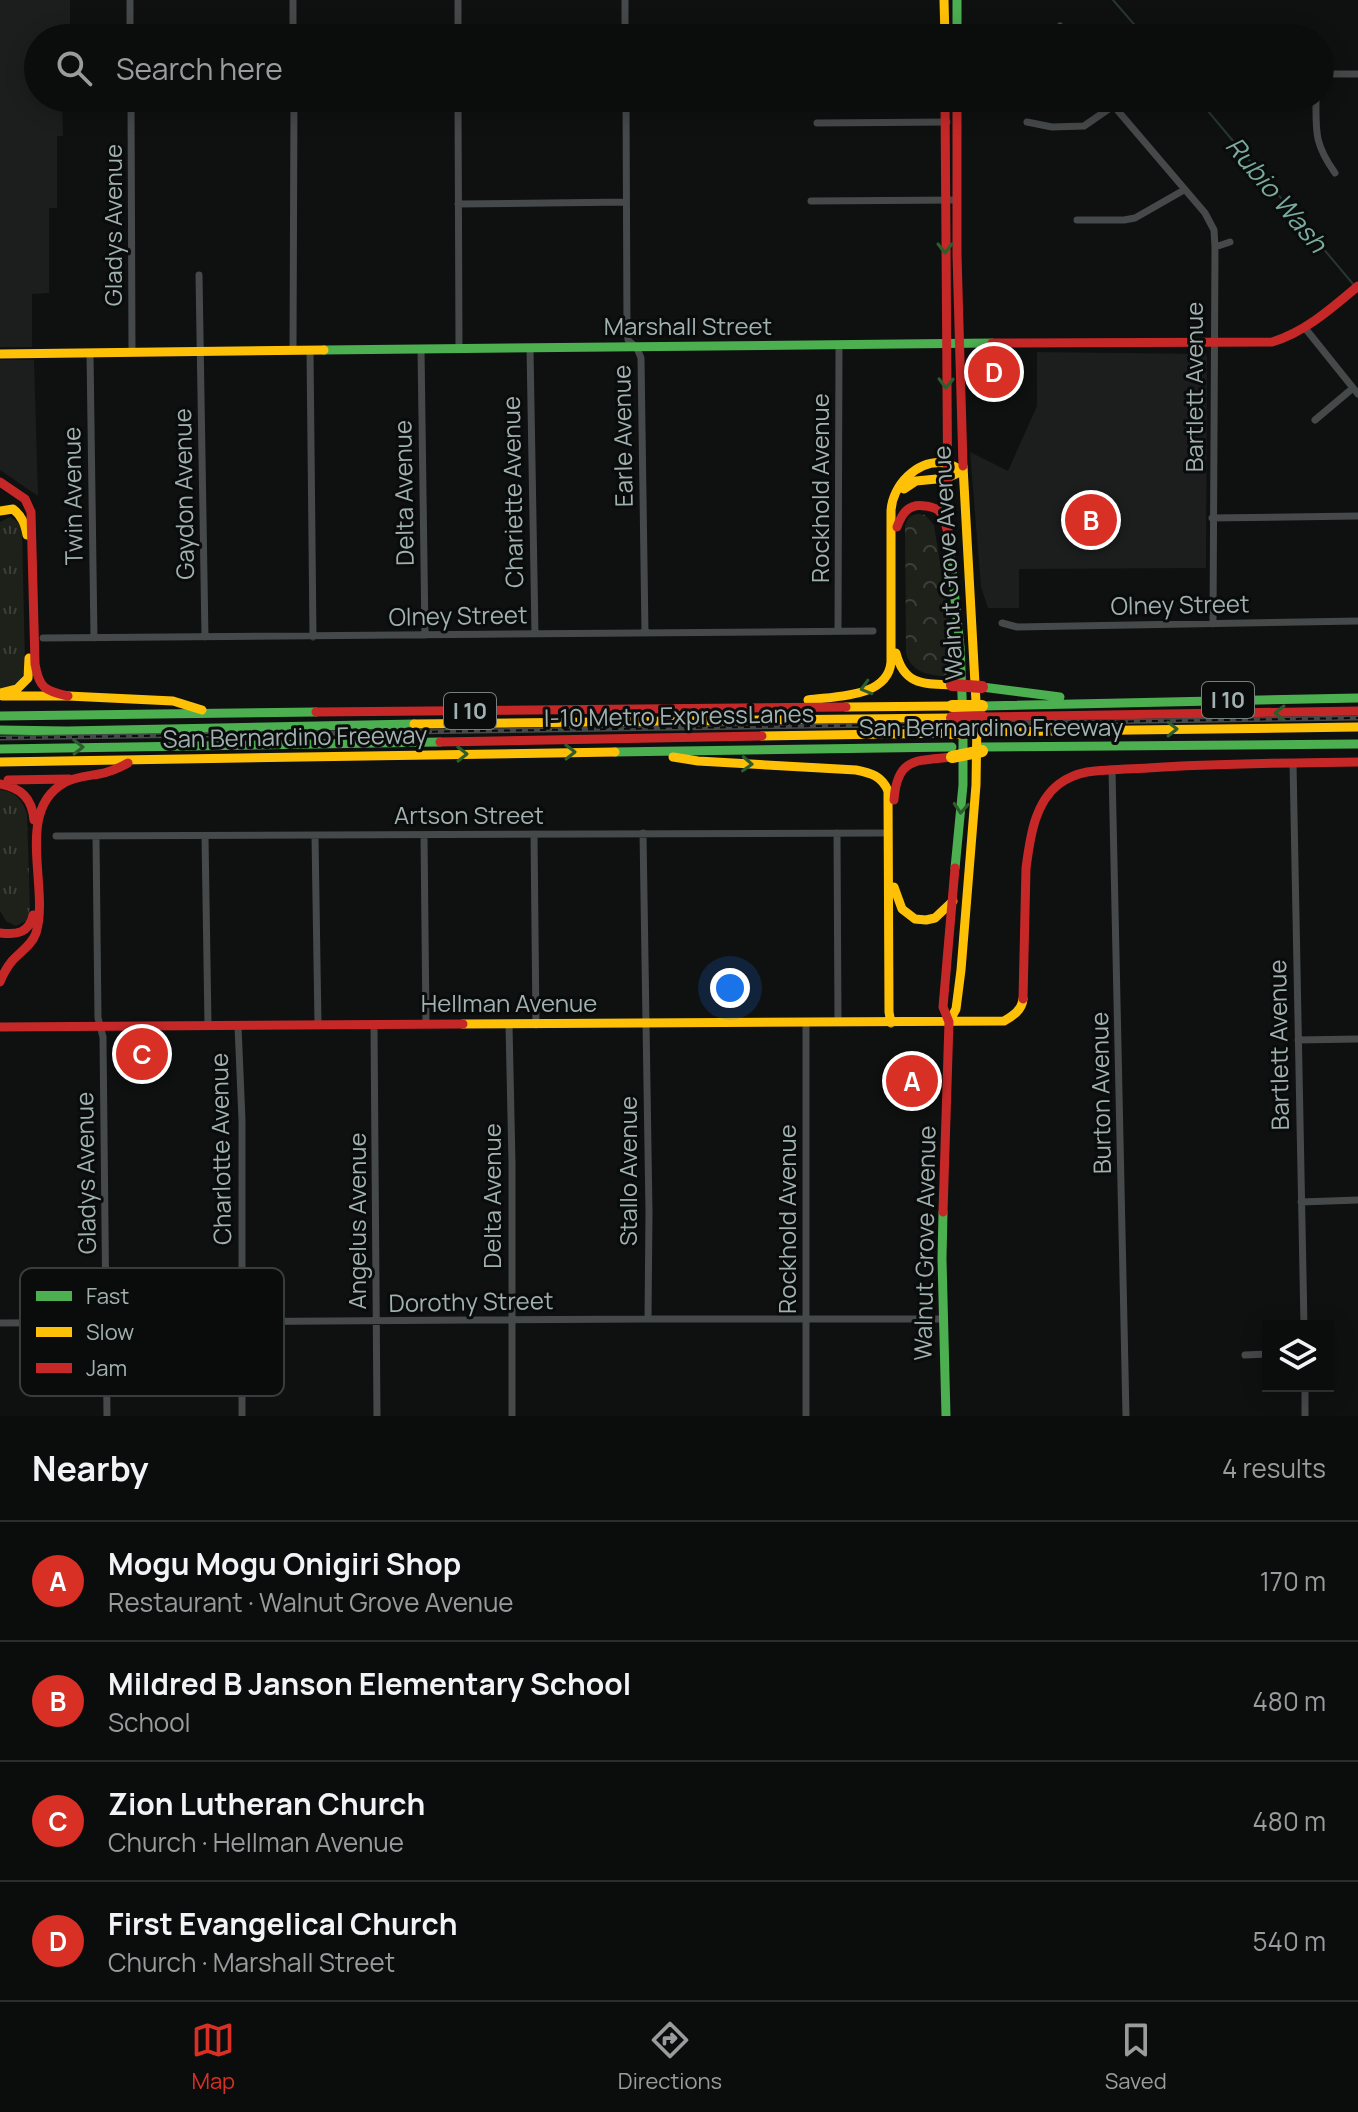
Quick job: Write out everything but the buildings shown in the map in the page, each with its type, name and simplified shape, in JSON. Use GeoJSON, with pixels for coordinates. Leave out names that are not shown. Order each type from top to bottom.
{"type":"FeatureCollection","features":[{"type":"Feature","properties":{"kind":"main road"},"geometry":{"type":"LineString","coordinates":[[944,0],[949,24]]}},
{"type":"Feature","properties":{"kind":"main road"},"geometry":{"type":"LineString","coordinates":[[953,24],[957,0]]}},
{"type":"Feature","properties":{"kind":"main road","name":"Walnut Grove Avenue"},"geometry":{"type":"LineString","coordinates":[[948,112],[953,344],[977,720],[976,785],[961,970],[956,1009],[949,1022]]}},
{"type":"Feature","properties":{"kind":"main road","name":"Walnut Grove Avenue"},"geometry":{"type":"LineString","coordinates":[[951,122],[954,112]]}},
{"type":"Feature","properties":{"kind":"main road","name":"Marshall Street"},"geometry":{"type":"LineString","coordinates":[[0,354],[1273,342],[1305,328],[1358,286]]}},
{"type":"Feature","properties":{"kind":"main road","name":"Walnut Grove Avenue"},"geometry":{"type":"LineString","coordinates":[[946,1416],[942,1259],[949,1022],[943,1007],[963,785],[960,647],[948,534],[946,463],[953,344]]}},
{"type":"Feature","properties":{"kind":"main road"},"geometry":{"type":"LineString","coordinates":[[773,707],[867,690],[878,686],[889,675],[892,500],[895,489],[901,482],[932,464],[946,463],[963,471]]}},
{"type":"Feature","properties":{"kind":"main road"},"geometry":{"type":"LineString","coordinates":[[963,471],[947,478],[916,481],[905,487],[899,500],[896,651],[899,666],[916,682],[1098,702]]}},
{"type":"Feature","properties":{"kind":"main road"},"geometry":{"type":"LineString","coordinates":[[0,482],[25,499],[31,512],[35,664],[40,686],[68,696]]}},
{"type":"Feature","properties":{"kind":"main road"},"geometry":{"type":"LineString","coordinates":[[897,527],[903,512],[910,506],[923,505],[937,509],[945,520],[948,534]]}},
{"type":"Feature","properties":{"kind":"main road"},"geometry":{"type":"LineString","coordinates":[[0,511],[13,509],[20,514],[27,532],[29,634],[28,678],[17,689],[0,694]]}},
{"type":"Feature","properties":{"kind":"main road"},"geometry":{"type":"LineString","coordinates":[[0,694],[173,701],[217,714]]}},
{"type":"Feature","properties":{"kind":"main road","name":"San Bernardino Freeway"},"geometry":{"type":"LineString","coordinates":[[982,711],[1098,702],[1358,698]]}},
{"type":"Feature","properties":{"kind":"main road","name":"San Bernardino Freeway"},"geometry":{"type":"LineString","coordinates":[[0,716],[773,707],[952,712]]}},
{"type":"Feature","properties":{"kind":"main road","name":"I-10 Metro ExpressLanes"},"geometry":{"type":"LineString","coordinates":[[0,730],[82,731],[982,711],[1358,711]]}},
{"type":"Feature","properties":{"kind":"main road","name":"I-10 Metro ExpressLanes"},"geometry":{"type":"LineString","coordinates":[[0,749],[1358,727]]}},
{"type":"Feature","properties":{"kind":"main road","name":"San Bernardino Freeway"},"geometry":{"type":"LineString","coordinates":[[0,762],[642,751],[952,752],[984,748],[1358,744]]}},
{"type":"Feature","properties":{"kind":"main road"},"geometry":{"type":"LineString","coordinates":[[642,751],[698,761],[856,770],[882,778],[888,791],[891,1023]]}},
{"type":"Feature","properties":{"kind":"main road"},"geometry":{"type":"LineString","coordinates":[[891,1023],[896,777],[912,763],[952,752]]}},
{"type":"Feature","properties":{"kind":"main road"},"geometry":{"type":"LineString","coordinates":[[0,982],[10,963],[29,945],[35,934],[38,915],[37,832],[40,809],[45,800],[61,784],[110,771],[132,761]]}},
{"type":"Feature","properties":{"kind":"main road"},"geometry":{"type":"LineString","coordinates":[[1112,770],[1185,765],[1358,762]]}},
{"type":"Feature","properties":{"kind":"main road","name":"Hellman Avenue"},"geometry":{"type":"LineString","coordinates":[[0,1027],[891,1023],[998,1022],[1011,1019],[1023,1003],[1026,868],[1033,827],[1043,799],[1053,787],[1076,774],[1112,770]]}},
{"type":"Feature","properties":{"kind":"main road"},"geometry":{"type":"LineString","coordinates":[[0,782],[72,780]]}},
{"type":"Feature","properties":{"kind":"main road"},"geometry":{"type":"LineString","coordinates":[[0,782],[18,788],[28,797],[31,805],[34,889],[30,927],[18,934],[0,933]]}},
{"type":"Feature","properties":{"kind":"main road"},"geometry":{"type":"LineString","coordinates":[[894,887],[902,910],[916,920],[926,921],[940,916],[953,901]]}},
{"type":"Feature","properties":{"kind":"street"},"geometry":{"type":"LineString","coordinates":[[130,0],[130,24]]}},
{"type":"Feature","properties":{"kind":"street"},"geometry":{"type":"LineString","coordinates":[[293,0],[293,24]]}},
{"type":"Feature","properties":{"kind":"street"},"geometry":{"type":"LineString","coordinates":[[458,0],[458,24]]}},
{"type":"Feature","properties":{"kind":"street"},"geometry":{"type":"LineString","coordinates":[[625,0],[625,24]]}},
{"type":"Feature","properties":{"kind":"street"},"geometry":{"type":"LineString","coordinates":[[1334,74],[1358,74]]}},
{"type":"Feature","properties":{"kind":"street","name":"Gladys Avenue"},"geometry":{"type":"LineString","coordinates":[[131,112],[132,352]]}},
{"type":"Feature","properties":{"kind":"street"},"geometry":{"type":"LineString","coordinates":[[293,350],[294,112]]}},
{"type":"Feature","properties":{"kind":"street"},"geometry":{"type":"LineString","coordinates":[[458,112],[459,349]]}},
{"type":"Feature","properties":{"kind":"street","name":"Earle Avenue"},"geometry":{"type":"LineString","coordinates":[[626,112],[627,335],[641,358],[645,633]]}},
{"type":"Feature","properties":{"kind":"street"},"geometry":{"type":"LineString","coordinates":[[1027,122],[1071,128],[1084,126],[1104,112]]}},
{"type":"Feature","properties":{"kind":"street","name":"Bartlett Avenue"},"geometry":{"type":"LineString","coordinates":[[1118,112],[1205,213],[1214,230],[1213,624]]}},
{"type":"Feature","properties":{"kind":"street"},"geometry":{"type":"LineString","coordinates":[[1316,112],[1318,146],[1335,173]]}},
{"type":"Feature","properties":{"kind":"street"},"geometry":{"type":"LineString","coordinates":[[817,123],[951,122]]}},
{"type":"Feature","properties":{"kind":"street"},"geometry":{"type":"LineString","coordinates":[[1077,220],[1135,218],[1184,190]]}},
{"type":"Feature","properties":{"kind":"street"},"geometry":{"type":"LineString","coordinates":[[811,201],[951,200]]}},
{"type":"Feature","properties":{"kind":"street"},"geometry":{"type":"LineString","coordinates":[[458,204],[626,202]]}},
{"type":"Feature","properties":{"kind":"street"},"geometry":{"type":"LineString","coordinates":[[1215,247],[1230,242]]}},
{"type":"Feature","properties":{"kind":"street","name":"Gaydon Avenue"},"geometry":{"type":"LineString","coordinates":[[199,275],[205,637]]}},
{"type":"Feature","properties":{"kind":"street"},"geometry":{"type":"LineString","coordinates":[[1305,328],[1355,391],[1315,420]]}},
{"type":"Feature","properties":{"kind":"street","name":"Rockhold Avenue"},"geometry":{"type":"LineString","coordinates":[[838,631],[839,346]]}},
{"type":"Feature","properties":{"kind":"street","name":"Chariette Avenue"},"geometry":{"type":"LineString","coordinates":[[530,348],[535,634]]}},
{"type":"Feature","properties":{"kind":"street","name":"Delta Avenue"},"geometry":{"type":"LineString","coordinates":[[421,349],[425,635]]}},
{"type":"Feature","properties":{"kind":"street"},"geometry":{"type":"LineString","coordinates":[[310,350],[313,637]]}},
{"type":"Feature","properties":{"kind":"street","name":"Twin Avenue"},"geometry":{"type":"LineString","coordinates":[[90,353],[94,638]]}},
{"type":"Feature","properties":{"kind":"street"},"geometry":{"type":"LineString","coordinates":[[1212,518],[1358,516]]}},
{"type":"Feature","properties":{"kind":"street","name":"Olney Street"},"geometry":{"type":"LineString","coordinates":[[1002,623],[1017,627],[1358,621]]}},
{"type":"Feature","properties":{"kind":"street","name":"Olney Street"},"geometry":{"type":"LineString","coordinates":[[43,638],[873,631]]}},
{"type":"Feature","properties":{"kind":"street","name":"Bartlett Avenue"},"geometry":{"type":"LineString","coordinates":[[1293,763],[1304,1320]]}},
{"type":"Feature","properties":{"kind":"street","name":"Burton Avenue"},"geometry":{"type":"LineString","coordinates":[[1112,770],[1126,1416]]}},
{"type":"Feature","properties":{"kind":"street"},"geometry":{"type":"LineString","coordinates":[[643,833],[646,1024]]}},
{"type":"Feature","properties":{"kind":"street"},"geometry":{"type":"LineString","coordinates":[[837,833],[838,1022]]}},
{"type":"Feature","properties":{"kind":"street","name":"Artson Street"},"geometry":{"type":"LineString","coordinates":[[56,836],[882,833]]}},
{"type":"Feature","properties":{"kind":"street"},"geometry":{"type":"LineString","coordinates":[[534,834],[536,1025]]}},
{"type":"Feature","properties":{"kind":"street"},"geometry":{"type":"LineString","coordinates":[[424,835],[426,1024]]}},
{"type":"Feature","properties":{"kind":"street"},"geometry":{"type":"LineString","coordinates":[[205,836],[208,1025]]}},
{"type":"Feature","properties":{"kind":"street"},"geometry":{"type":"LineString","coordinates":[[315,836],[318,1025]]}},
{"type":"Feature","properties":{"kind":"street"},"geometry":{"type":"LineString","coordinates":[[96,837],[98,1018],[101,1026]]}},
{"type":"Feature","properties":{"kind":"street","name":"Rockhold Avenue"},"geometry":{"type":"LineString","coordinates":[[806,1022],[806,1416]]}},
{"type":"Feature","properties":{"kind":"street","name":"Stallo Avenue"},"geometry":{"type":"LineString","coordinates":[[646,1024],[648,1319]]}},
{"type":"Feature","properties":{"kind":"street","name":"Angelus Avenue"},"geometry":{"type":"LineString","coordinates":[[374,1025],[377,1416]]}},
{"type":"Feature","properties":{"kind":"street","name":"Delta Avenue"},"geometry":{"type":"LineString","coordinates":[[509,1025],[513,1227],[512,1416]]}},
{"type":"Feature","properties":{"kind":"street","name":"Gladys Avenue"},"geometry":{"type":"LineString","coordinates":[[101,1026],[105,1268]]}},
{"type":"Feature","properties":{"kind":"street","name":"Charlotte Avenue"},"geometry":{"type":"LineString","coordinates":[[238,1026],[242,1110],[242,1268]]}},
{"type":"Feature","properties":{"kind":"street"},"geometry":{"type":"LineString","coordinates":[[1298,1040],[1358,1039]]}},
{"type":"Feature","properties":{"kind":"street"},"geometry":{"type":"LineString","coordinates":[[1301,1202],[1358,1200]]}},
{"type":"Feature","properties":{"kind":"street","name":"Dorothy Street"},"geometry":{"type":"LineString","coordinates":[[284,1321],[943,1319]]}},
{"type":"Feature","properties":{"kind":"street","name":"Dorothy Street"},"geometry":{"type":"LineString","coordinates":[[0,1323],[20,1323]]}},
{"type":"Feature","properties":{"kind":"street"},"geometry":{"type":"LineString","coordinates":[[1245,1355],[1262,1354]]}},
{"type":"Feature","properties":{"kind":"street"},"geometry":{"type":"LineString","coordinates":[[1305,1392],[1305,1416]]}},
{"type":"Feature","properties":{"kind":"street","name":"Gladys Avenue"},"geometry":{"type":"LineString","coordinates":[[107,1396],[107,1416]]}},
{"type":"Feature","properties":{"kind":"shaded area"},"geometry":{"type":"Polygon","coordinates":[[[0,0],[70,0],[70,24],[24,24],[24,112],[62,112],[63,136],[57,136],[57,208],[49,208],[49,293],[32,294],[32,347],[0,347],[0,0]]]}},
{"type":"Feature","properties":{"kind":"shaded area"},"geometry":{"type":"Polygon","coordinates":[[[1037,352],[1206,354],[1206,568],[1019,569],[1019,608],[988,608],[981,587],[970,452],[1008,471],[1037,406],[1037,352]]]}},
{"type":"Feature","properties":{"kind":"shaded area"},"geometry":{"type":"Polygon","coordinates":[[[0,360],[34,360],[38,496],[0,470],[0,360]]]}},
{"type":"Feature","properties":{"kind":"green space"},"geometry":{"type":"Polygon","coordinates":[[[925,515],[934,525],[947,607],[952,677],[917,669],[906,652],[905,526],[909,518],[925,515]]]}},
{"type":"Feature","properties":{"kind":"green space"},"geometry":{"type":"Polygon","coordinates":[[[10,517],[19,523],[22,533],[25,664],[18,682],[0,690],[0,522],[10,517]]]}},
{"type":"Feature","properties":{"kind":"green space"},"geometry":{"type":"Polygon","coordinates":[[[0,790],[18,797],[27,814],[30,909],[26,921],[16,926],[6,921],[0,911],[0,790]]]}},
{"type":"Feature","properties":{"kind":"waterway","name":"Rubio Wash"},"geometry":{"type":"LineString","coordinates":[[1113,0],[1134,24]]}},
{"type":"Feature","properties":{"kind":"waterway","name":"Rubio Wash"},"geometry":{"type":"LineString","coordinates":[[1209,112],[1353,284]]}},
{"type":"Feature","properties":{"kind":"railway"},"geometry":{"type":"LineString","coordinates":[[0,738],[1358,718]]}},
{"type":"Feature","properties":{"kind":"traffic: fast"},"geometry":{"type":"LineString","coordinates":[[957,0],[957,24]]}},
{"type":"Feature","properties":{"kind":"traffic: fast"},"geometry":{"type":"LineString","coordinates":[[324,350],[992,343]]}},
{"type":"Feature","properties":{"kind":"traffic: fast"},"geometry":{"type":"LineString","coordinates":[[948,532],[960,647],[963,720],[963,785],[955,868]]}},
{"type":"Feature","properties":{"kind":"traffic: fast"},"geometry":{"type":"LineString","coordinates":[[982,687],[1060,697]]}},
{"type":"Feature","properties":{"kind":"traffic: fast"},"geometry":{"type":"LineString","coordinates":[[982,706],[1358,698]]}},
{"type":"Feature","properties":{"kind":"traffic: fast"},"geometry":{"type":"LineString","coordinates":[[0,716],[316,712]]}},
{"type":"Feature","properties":{"kind":"traffic: fast"},"geometry":{"type":"LineString","coordinates":[[0,730],[414,724]]}},
{"type":"Feature","properties":{"kind":"traffic: fast"},"geometry":{"type":"LineString","coordinates":[[0,749],[440,742]]}},
{"type":"Feature","properties":{"kind":"traffic: fast"},"geometry":{"type":"LineString","coordinates":[[982,747],[1358,744]]}},
{"type":"Feature","properties":{"kind":"traffic: fast"},"geometry":{"type":"LineString","coordinates":[[615,752],[952,747]]}},
{"type":"Feature","properties":{"kind":"traffic: fast"},"geometry":{"type":"LineString","coordinates":[[943,1212],[946,1416]]}},
{"type":"Feature","properties":{"kind":"traffic: slow"},"geometry":{"type":"LineString","coordinates":[[944,0],[945,24]]}},
{"type":"Feature","properties":{"kind":"traffic: slow"},"geometry":{"type":"LineString","coordinates":[[0,354],[324,350]]}},
{"type":"Feature","properties":{"kind":"traffic: slow"},"geometry":{"type":"LineString","coordinates":[[808,700],[845,696],[871,689],[888,674],[891,662],[892,502],[908,476],[925,465],[945,463],[963,471]]}},
{"type":"Feature","properties":{"kind":"traffic: slow"},"geometry":{"type":"LineString","coordinates":[[949,1022],[956,1009],[961,970],[976,785],[977,720],[963,466]]}},
{"type":"Feature","properties":{"kind":"traffic: slow"},"geometry":{"type":"LineString","coordinates":[[904,489],[916,481],[947,478],[963,471]]}},
{"type":"Feature","properties":{"kind":"traffic: slow"},"geometry":{"type":"LineString","coordinates":[[0,511],[13,509],[23,520],[27,535]]}},
{"type":"Feature","properties":{"kind":"traffic: slow"},"geometry":{"type":"LineString","coordinates":[[896,653],[904,671],[916,681],[952,685]]}},
{"type":"Feature","properties":{"kind":"traffic: slow"},"geometry":{"type":"LineString","coordinates":[[0,693],[17,689],[28,678],[29,658]]}},
{"type":"Feature","properties":{"kind":"traffic: slow"},"geometry":{"type":"LineString","coordinates":[[2,696],[173,701],[202,710]]}},
{"type":"Feature","properties":{"kind":"traffic: slow"},"geometry":{"type":"LineString","coordinates":[[846,707],[952,706]]}},
{"type":"Feature","properties":{"kind":"traffic: slow"},"geometry":{"type":"LineString","coordinates":[[952,706],[982,706]]}},
{"type":"Feature","properties":{"kind":"traffic: slow"},"geometry":{"type":"LineString","coordinates":[[414,724],[952,718]]}},
{"type":"Feature","properties":{"kind":"traffic: slow"},"geometry":{"type":"LineString","coordinates":[[982,732],[1358,727]]}},
{"type":"Feature","properties":{"kind":"traffic: slow"},"geometry":{"type":"LineString","coordinates":[[952,733],[982,732]]}},
{"type":"Feature","properties":{"kind":"traffic: slow"},"geometry":{"type":"LineString","coordinates":[[762,736],[952,733]]}},
{"type":"Feature","properties":{"kind":"traffic: slow"},"geometry":{"type":"LineString","coordinates":[[952,757],[982,751]]}},
{"type":"Feature","properties":{"kind":"traffic: slow"},"geometry":{"type":"LineString","coordinates":[[0,762],[615,752]]}},
{"type":"Feature","properties":{"kind":"traffic: slow"},"geometry":{"type":"LineString","coordinates":[[673,757],[856,770],[871,774],[883,782],[888,791],[891,1023]]}},
{"type":"Feature","properties":{"kind":"traffic: slow"},"geometry":{"type":"LineString","coordinates":[[894,887],[902,909],[915,919],[935,918],[953,901]]}},
{"type":"Feature","properties":{"kind":"traffic: slow"},"geometry":{"type":"LineString","coordinates":[[463,1024],[1004,1021],[1014,1015],[1023,999]]}},
{"type":"Feature","properties":{"kind":"traffic: jam"},"geometry":{"type":"LineString","coordinates":[[945,112],[948,532]]}},
{"type":"Feature","properties":{"kind":"traffic: jam"},"geometry":{"type":"LineString","coordinates":[[957,112],[957,255],[963,466]]}},
{"type":"Feature","properties":{"kind":"traffic: jam"},"geometry":{"type":"LineString","coordinates":[[992,343],[1272,342],[1307,326],[1358,286]]}},
{"type":"Feature","properties":{"kind":"traffic: jam"},"geometry":{"type":"LineString","coordinates":[[0,482],[25,499],[31,512],[35,664],[39,678],[44,687],[68,696]]}},
{"type":"Feature","properties":{"kind":"traffic: jam"},"geometry":{"type":"LineString","coordinates":[[897,527],[907,510],[926,506],[940,512],[948,534]]}},
{"type":"Feature","properties":{"kind":"traffic: jam"},"geometry":{"type":"LineString","coordinates":[[952,685],[982,687]]}},
{"type":"Feature","properties":{"kind":"traffic: jam"},"geometry":{"type":"LineString","coordinates":[[316,712],[846,707]]}},
{"type":"Feature","properties":{"kind":"traffic: jam"},"geometry":{"type":"LineString","coordinates":[[982,717],[1358,711]]}},
{"type":"Feature","properties":{"kind":"traffic: jam"},"geometry":{"type":"LineString","coordinates":[[952,718],[982,717]]}},
{"type":"Feature","properties":{"kind":"traffic: jam"},"geometry":{"type":"LineString","coordinates":[[440,742],[762,736]]}},
{"type":"Feature","properties":{"kind":"traffic: jam"},"geometry":{"type":"LineString","coordinates":[[894,800],[899,776],[904,769],[919,761],[952,757]]}},
{"type":"Feature","properties":{"kind":"traffic: jam"},"geometry":{"type":"LineString","coordinates":[[1023,999],[1029,845],[1039,811],[1059,784],[1087,772],[1110,770],[1358,762]]}},
{"type":"Feature","properties":{"kind":"traffic: jam"},"geometry":{"type":"LineString","coordinates":[[0,982],[10,963],[29,945],[36,933],[39,915],[37,831],[40,812],[49,796],[68,781],[107,772],[128,763]]}},
{"type":"Feature","properties":{"kind":"traffic: jam"},"geometry":{"type":"LineString","coordinates":[[8,780],[69,779]]}},
{"type":"Feature","properties":{"kind":"traffic: jam"},"geometry":{"type":"LineString","coordinates":[[0,784],[24,795],[31,806],[34,820]]}},
{"type":"Feature","properties":{"kind":"traffic: jam"},"geometry":{"type":"LineString","coordinates":[[943,1212],[949,1022],[943,1007],[955,868]]}},
{"type":"Feature","properties":{"kind":"traffic: jam"},"geometry":{"type":"LineString","coordinates":[[0,933],[21,932],[29,926],[33,915]]}},
{"type":"Feature","properties":{"kind":"traffic: jam"},"geometry":{"type":"LineString","coordinates":[[0,1027],[463,1024]]}},
{"type":"Feature","properties":{"kind":"place","name":"First Evangelical Church"},"geometry":{"type":"Point","coordinates":[994,372]}},
{"type":"Feature","properties":{"kind":"place","name":"Mildred B Janson Elementary School"},"geometry":{"type":"Point","coordinates":[1091,520]}},
{"type":"Feature","properties":{"kind":"place","name":"Zion Lutheran Church"},"geometry":{"type":"Point","coordinates":[142,1054]}},
{"type":"Feature","properties":{"kind":"place","name":"Mogu Mogu Onigiri Shop"},"geometry":{"type":"Point","coordinates":[912,1081]}}]}
